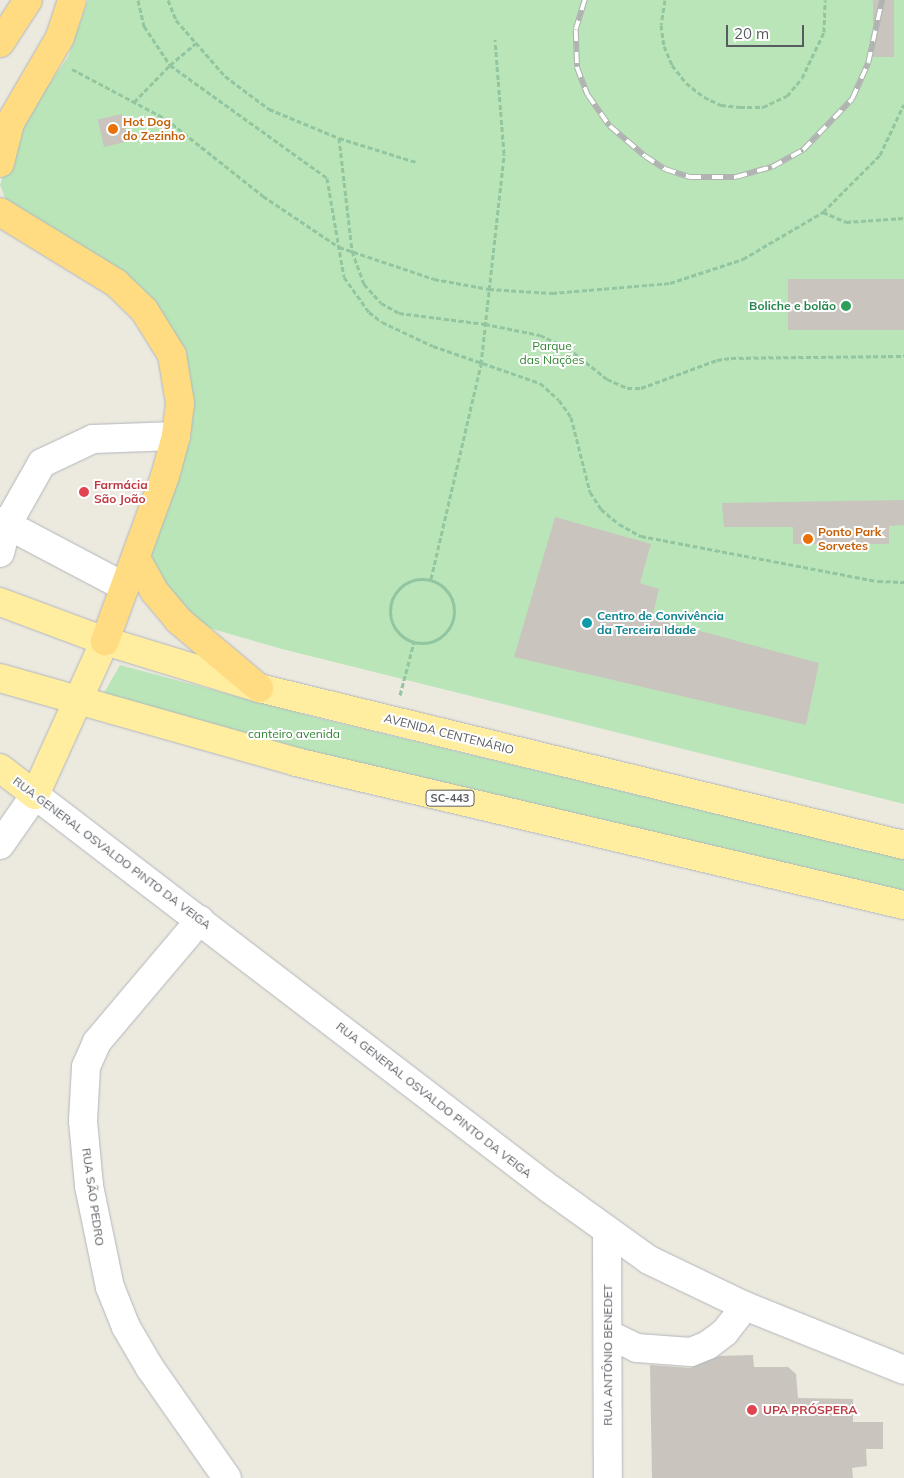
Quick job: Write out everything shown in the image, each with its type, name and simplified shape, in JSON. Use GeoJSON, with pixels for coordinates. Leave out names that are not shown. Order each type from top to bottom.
{"type":"FeatureCollection","features":[{"type":"Feature","properties":{"kind":"highway"},"geometry":{"type":"LineString","coordinates":[[0,43],[28,0]]}},
{"type":"Feature","properties":{"kind":"highway"},"geometry":{"type":"LineString","coordinates":[[0,164],[10,123],[60,37],[72,0]]}},
{"type":"Feature","properties":{"kind":"highway"},"geometry":{"type":"LineString","coordinates":[[0,212],[116,283],[144,310],[172,356],[180,403],[176,436],[136,558],[105,641]]}},
{"type":"Feature","properties":{"kind":"highway"},"geometry":{"type":"LineString","coordinates":[[136,558],[154,591],[178,620],[259,688]]}},
{"type":"Feature","properties":{"kind":"main road","name":"AVENIDA CENTENÁRIO"},"geometry":{"type":"LineString","coordinates":[[0,602],[105,641],[259,688],[904,845]]}},
{"type":"Feature","properties":{"kind":"main road"},"geometry":{"type":"LineString","coordinates":[[35,795],[79,702],[105,641]]}},
{"type":"Feature","properties":{"kind":"main road","name":"SC-443"},"geometry":{"type":"LineString","coordinates":[[0,678],[79,702],[296,762],[904,905]]}},
{"type":"Feature","properties":{"kind":"main road","name":"RUA GENERAL OSVALDO PINTO DA VEIGA"},"geometry":{"type":"LineString","coordinates":[[0,768],[35,795]]}},
{"type":"Feature","properties":{"kind":"street"},"geometry":{"type":"LineString","coordinates":[[0,553],[4,522],[42,463],[93,440],[176,436]]}},
{"type":"Feature","properties":{"kind":"street"},"geometry":{"type":"LineString","coordinates":[[4,522],[125,588]]}},
{"type":"Feature","properties":{"kind":"street"},"geometry":{"type":"LineString","coordinates":[[0,845],[35,795]]}},
{"type":"Feature","properties":{"kind":"street","name":"RUA GENERAL OSVALDO PINTO DA VEIGA"},"geometry":{"type":"LineString","coordinates":[[35,795],[607,1231],[680,1277],[745,1306],[904,1370]]}},
{"type":"Feature","properties":{"kind":"street","name":"RUA SÃO PEDRO"},"geometry":{"type":"LineString","coordinates":[[200,920],[97,1042],[86,1067],[83,1120],[89,1186],[110,1287],[126,1327],[150,1368],[227,1478]]}},
{"type":"Feature","properties":{"kind":"street","name":"RUA ANTÔNIO BENEDET"},"geometry":{"type":"LineString","coordinates":[[607,1231],[608,1478]]}},
{"type":"Feature","properties":{"kind":"street"},"geometry":{"type":"LineString","coordinates":[[608,1334],[637,1348],[691,1352],[708,1345],[725,1332],[745,1306]]}},
{"type":"Feature","properties":{"kind":"path"},"geometry":{"type":"LineString","coordinates":[[138,0],[144,26],[170,65],[327,178],[344,277],[369,312],[382,322],[433,346],[540,383],[559,400],[571,417],[579,441],[583,475],[590,492],[601,509],[619,524],[641,536],[878,581],[904,582]]}},
{"type":"Feature","properties":{"kind":"path"},"geometry":{"type":"LineString","coordinates":[[168,0],[176,20],[224,76],[269,109],[339,138],[416,162]]}},
{"type":"Feature","properties":{"kind":"path"},"geometry":{"type":"LineString","coordinates":[[665,0],[661,25],[664,46],[672,65],[686,83],[704,97],[722,104],[740,107],[764,107],[787,96],[802,78],[824,32],[825,0]]}},
{"type":"Feature","properties":{"kind":"path"},"geometry":{"type":"LineString","coordinates":[[431,579],[481,364],[504,154],[495,39]]}},
{"type":"Feature","properties":{"kind":"path"},"geometry":{"type":"LineString","coordinates":[[134,102],[170,65],[196,43]]}},
{"type":"Feature","properties":{"kind":"path"},"geometry":{"type":"LineString","coordinates":[[49,56],[166,119],[263,196],[339,247],[434,279],[489,289],[552,293],[670,283],[743,258],[823,212],[880,155],[904,104]]}},
{"type":"Feature","properties":{"kind":"path"},"geometry":{"type":"LineString","coordinates":[[339,138],[352,251],[364,284],[382,303],[398,313],[485,324],[540,335],[568,348],[606,379],[627,388],[641,388],[724,359],[904,356]]}},
{"type":"Feature","properties":{"kind":"path"},"geometry":{"type":"LineString","coordinates":[[823,212],[846,222],[904,218]]}},
{"type":"Feature","properties":{"kind":"path"},"geometry":{"type":"LineString","coordinates":[[431,579],[449,592],[455,614],[452,624],[436,640],[414,642],[396,630],[389,608],[396,592],[408,581],[431,579]]}},
{"type":"Feature","properties":{"kind":"path"},"geometry":{"type":"LineString","coordinates":[[394,720],[414,642]]}},
{"type":"Feature","properties":{"kind":"green space","name":"Parque das Nações"},"geometry":{"type":"Polygon","coordinates":[[[88,0],[904,0],[904,804],[282,649],[199,625],[149,565],[155,543],[180,352],[9,208],[0,185],[18,129],[68,57],[88,0]]]}},
{"type":"Feature","properties":{"kind":"green space","name":"canteiro avenida"},"geometry":{"type":"Polygon","coordinates":[[[120,665],[318,718],[904,859],[904,898],[100,700],[120,665]]]}},
{"type":"Feature","properties":{"kind":"building"},"geometry":{"type":"Polygon","coordinates":[[[873,0],[894,0],[894,57],[873,57],[873,0]]]}},
{"type":"Feature","properties":{"kind":"building","name":"Hot Dog do Zezinho"},"geometry":{"type":"Polygon","coordinates":[[[122,114],[128,141],[104,147],[98,120],[122,114]]]}},
{"type":"Feature","properties":{"kind":"building","name":"Boliche e bolão"},"geometry":{"type":"Polygon","coordinates":[[[788,279],[904,279],[904,330],[788,330],[788,279]]]}},
{"type":"Feature","properties":{"kind":"building"},"geometry":{"type":"Polygon","coordinates":[[[904,500],[904,525],[889,526],[889,544],[793,544],[793,527],[724,527],[722,503],[904,500]]]}},
{"type":"Feature","properties":{"kind":"building","name":"Centro de Convivência da Terceira Idade"},"geometry":{"type":"Polygon","coordinates":[[[555,517],[651,544],[640,583],[659,589],[652,618],[819,663],[806,725],[514,657],[555,517]]]}},
{"type":"Feature","properties":{"kind":"building","name":"UPA PRÓSPERA"},"geometry":{"type":"Polygon","coordinates":[[[753,1355],[754,1367],[788,1367],[796,1374],[798,1398],[853,1399],[853,1422],[883,1422],[883,1449],[866,1449],[867,1466],[852,1468],[853,1478],[652,1478],[650,1365],[690,1368],[719,1356],[753,1355]]]}},
{"type":"Feature","properties":{"kind":"railway"},"geometry":{"type":"LineString","coordinates":[[585,0],[576,30],[577,67],[588,95],[610,126],[645,156],[665,169],[690,177],[736,177],[772,167],[803,150],[852,99],[868,63],[882,0]]}},
{"type":"Feature","properties":{"kind":"place","name":"Hot Dog do Zezinho"},"geometry":{"type":"Point","coordinates":[113,129]}},
{"type":"Feature","properties":{"kind":"place","name":"Boliche e bolão"},"geometry":{"type":"Point","coordinates":[846,306]}},
{"type":"Feature","properties":{"kind":"place","name":"Farmácia São João"},"geometry":{"type":"Point","coordinates":[84,492]}},
{"type":"Feature","properties":{"kind":"place","name":"Ponto Park Sorvetes"},"geometry":{"type":"Point","coordinates":[808,539]}},
{"type":"Feature","properties":{"kind":"place","name":"Centro de Convivência da Terceira Idade"},"geometry":{"type":"Point","coordinates":[587,623]}},
{"type":"Feature","properties":{"kind":"place","name":"UPA PRÓSPERA"},"geometry":{"type":"Point","coordinates":[752,1410]}}]}
